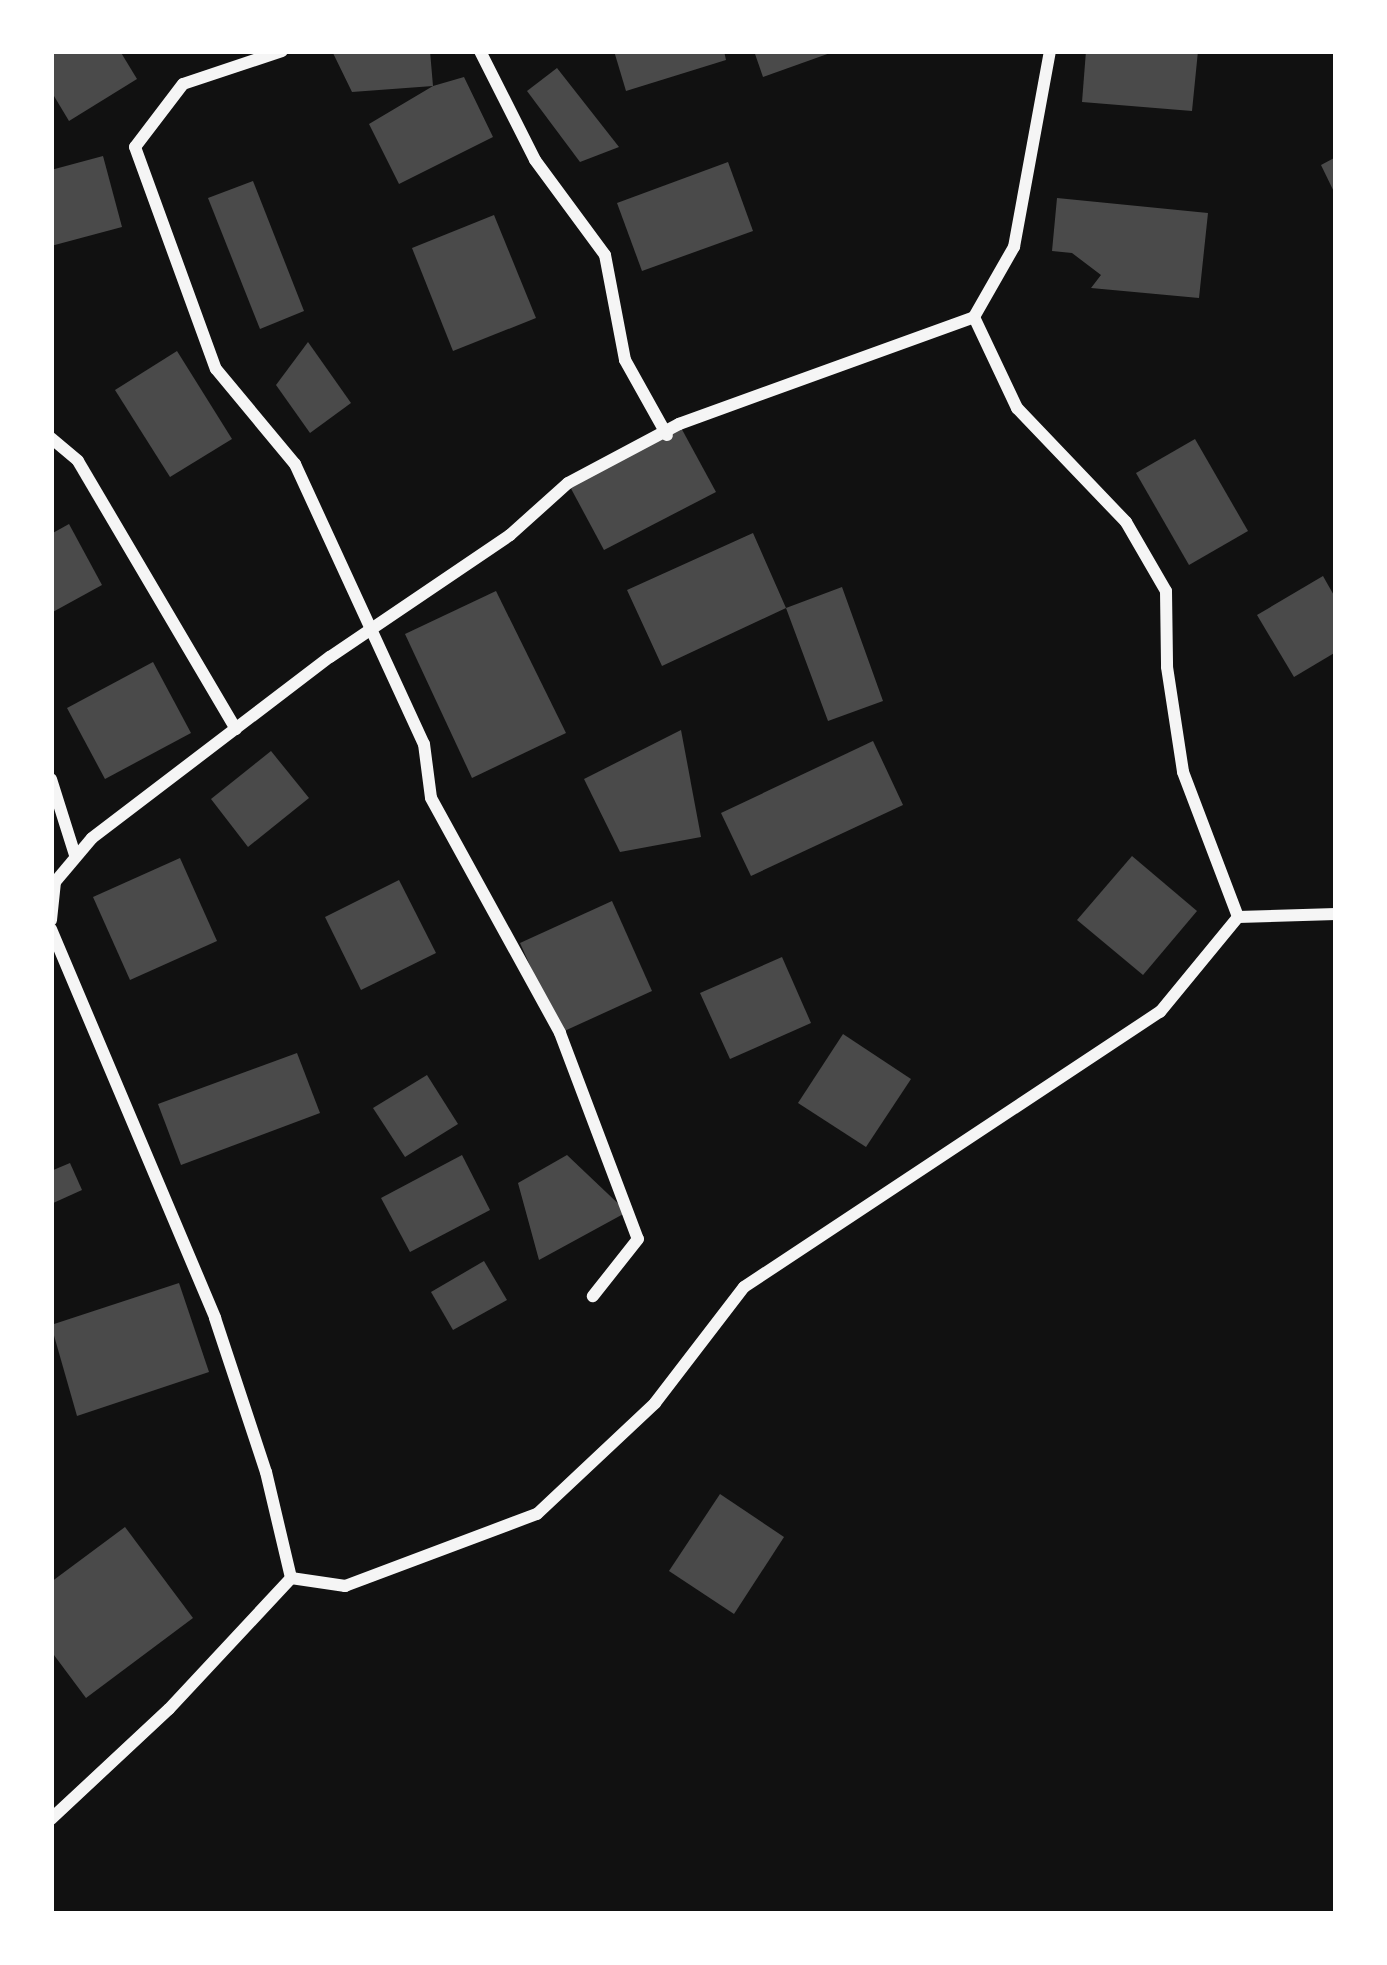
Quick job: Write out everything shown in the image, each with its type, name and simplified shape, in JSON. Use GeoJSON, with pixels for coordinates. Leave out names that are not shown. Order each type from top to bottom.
{"type":"FeatureCollection","features":[{"type":"Feature","properties":{"kind":"street"},"geometry":{"type":"LineString","coordinates":[[282,51],[183,85],[134,146],[216,369],[295,464],[368,632],[424,744],[431,798],[560,1033],[638,1238],[593,1296]]}},
{"type":"Feature","properties":{"kind":"street"},"geometry":{"type":"LineString","coordinates":[[480,51],[535,160],[605,255],[625,360],[667,435]]}},
{"type":"Feature","properties":{"kind":"street"},"geometry":{"type":"LineString","coordinates":[[291,1578],[266,1472],[215,1318],[51,925],[55,882],[75,855],[236,729],[510,535],[568,483],[667,435],[679,424],[974,317],[1014,247],[1050,51]]}},
{"type":"Feature","properties":{"kind":"street"},"geometry":{"type":"LineString","coordinates":[[974,317],[1016,408],[1126,522],[1166,591],[1167,667],[1183,772],[1238,917]]}},
{"type":"Feature","properties":{"kind":"street"},"geometry":{"type":"LineString","coordinates":[[51,438],[78,461],[236,729]]}},
{"type":"Feature","properties":{"kind":"street"},"geometry":{"type":"LineString","coordinates":[[51,779],[75,855]]}},
{"type":"Feature","properties":{"kind":"street"},"geometry":{"type":"LineString","coordinates":[[291,1578],[345,1586],[537,1514],[655,1403],[744,1287],[1160,1012],[1238,917],[1336,914]]}},
{"type":"Feature","properties":{"kind":"street"},"geometry":{"type":"LineString","coordinates":[[51,1819],[169,1708],[291,1578]]}},
{"type":"Feature","properties":{"kind":"building"},"geometry":{"type":"Polygon","coordinates":[[[51,51],[120,51],[137,79],[69,121],[51,91],[51,51]]]}},
{"type":"Feature","properties":{"kind":"building"},"geometry":{"type":"Polygon","coordinates":[[[332,51],[430,51],[433,86],[352,92],[332,51]]]}},
{"type":"Feature","properties":{"kind":"building"},"geometry":{"type":"Polygon","coordinates":[[[614,51],[724,51],[726,60],[626,91],[614,51]]]}},
{"type":"Feature","properties":{"kind":"building"},"geometry":{"type":"Polygon","coordinates":[[[754,51],[833,51],[833,52],[763,77],[754,51]]]}},
{"type":"Feature","properties":{"kind":"building"},"geometry":{"type":"Polygon","coordinates":[[[1086,51],[1198,51],[1192,111],[1082,102],[1086,51]]]}},
{"type":"Feature","properties":{"kind":"building"},"geometry":{"type":"Polygon","coordinates":[[[557,68],[619,147],[580,162],[527,91],[557,68]]]}},
{"type":"Feature","properties":{"kind":"building"},"geometry":{"type":"Polygon","coordinates":[[[464,77],[493,137],[399,184],[369,124],[433,86],[464,77]]]}},
{"type":"Feature","properties":{"kind":"building"},"geometry":{"type":"Polygon","coordinates":[[[103,156],[122,227],[51,246],[51,170],[103,156]]]}},
{"type":"Feature","properties":{"kind":"building"},"geometry":{"type":"Polygon","coordinates":[[[1336,157],[1336,196],[1321,165],[1336,157]]]}},
{"type":"Feature","properties":{"kind":"building"},"geometry":{"type":"Polygon","coordinates":[[[728,162],[753,231],[642,271],[617,203],[728,162]]]}},
{"type":"Feature","properties":{"kind":"building"},"geometry":{"type":"Polygon","coordinates":[[[253,181],[304,311],[260,329],[208,198],[253,181]]]}},
{"type":"Feature","properties":{"kind":"building"},"geometry":{"type":"Polygon","coordinates":[[[1057,198],[1208,213],[1199,298],[1091,288],[1101,275],[1072,253],[1052,251],[1057,198]]]}},
{"type":"Feature","properties":{"kind":"building"},"geometry":{"type":"Polygon","coordinates":[[[494,215],[536,318],[453,351],[412,248],[494,215]]]}},
{"type":"Feature","properties":{"kind":"building"},"geometry":{"type":"Polygon","coordinates":[[[308,342],[351,403],[310,433],[276,385],[308,342]]]}},
{"type":"Feature","properties":{"kind":"building"},"geometry":{"type":"Polygon","coordinates":[[[177,351],[232,439],[170,477],[115,390],[177,351]]]}},
{"type":"Feature","properties":{"kind":"building"},"geometry":{"type":"Polygon","coordinates":[[[679,424],[716,492],[604,550],[568,483],[679,424]]]}},
{"type":"Feature","properties":{"kind":"building"},"geometry":{"type":"Polygon","coordinates":[[[1195,439],[1248,531],[1189,565],[1136,473],[1195,439]]]}},
{"type":"Feature","properties":{"kind":"building"},"geometry":{"type":"Polygon","coordinates":[[[69,524],[102,585],[51,613],[51,534],[69,524]]]}},
{"type":"Feature","properties":{"kind":"building"},"geometry":{"type":"Polygon","coordinates":[[[753,533],[786,608],[662,666],[627,590],[753,533]]]}},
{"type":"Feature","properties":{"kind":"building"},"geometry":{"type":"Polygon","coordinates":[[[1323,576],[1336,599],[1336,652],[1294,677],[1257,615],[1323,576]]]}},
{"type":"Feature","properties":{"kind":"building"},"geometry":{"type":"Polygon","coordinates":[[[842,587],[883,701],[828,721],[786,608],[842,587]]]}},
{"type":"Feature","properties":{"kind":"building"},"geometry":{"type":"Polygon","coordinates":[[[496,591],[566,733],[472,778],[405,634],[496,591]]]}},
{"type":"Feature","properties":{"kind":"building"},"geometry":{"type":"Polygon","coordinates":[[[153,662],[191,733],[105,779],[67,708],[153,662]]]}},
{"type":"Feature","properties":{"kind":"building"},"geometry":{"type":"Polygon","coordinates":[[[681,730],[701,837],[620,852],[584,779],[681,730]]]}},
{"type":"Feature","properties":{"kind":"building"},"geometry":{"type":"Polygon","coordinates":[[[873,741],[903,805],[751,876],[721,813],[873,741]]]}},
{"type":"Feature","properties":{"kind":"building"},"geometry":{"type":"Polygon","coordinates":[[[271,751],[309,798],[248,847],[211,799],[271,751]]]}},
{"type":"Feature","properties":{"kind":"building"},"geometry":{"type":"Polygon","coordinates":[[[1132,856],[1197,911],[1143,975],[1077,920],[1132,856]]]}},
{"type":"Feature","properties":{"kind":"building"},"geometry":{"type":"Polygon","coordinates":[[[180,858],[217,941],[130,980],[93,897],[180,858]]]}},
{"type":"Feature","properties":{"kind":"building"},"geometry":{"type":"Polygon","coordinates":[[[399,880],[436,953],[361,990],[325,917],[399,880]]]}},
{"type":"Feature","properties":{"kind":"building"},"geometry":{"type":"Polygon","coordinates":[[[612,901],[652,991],[560,1033],[520,943],[612,901]]]}},
{"type":"Feature","properties":{"kind":"building"},"geometry":{"type":"Polygon","coordinates":[[[782,957],[811,1023],[730,1059],[700,993],[782,957]]]}},
{"type":"Feature","properties":{"kind":"building"},"geometry":{"type":"Polygon","coordinates":[[[843,1034],[911,1079],[866,1147],[798,1103],[843,1034]]]}},
{"type":"Feature","properties":{"kind":"building"},"geometry":{"type":"Polygon","coordinates":[[[297,1053],[320,1113],[181,1165],[158,1104],[297,1053]]]}},
{"type":"Feature","properties":{"kind":"building"},"geometry":{"type":"Polygon","coordinates":[[[427,1075],[458,1124],[405,1157],[373,1108],[427,1075]]]}},
{"type":"Feature","properties":{"kind":"building"},"geometry":{"type":"Polygon","coordinates":[[[462,1155],[490,1210],[410,1252],[381,1198],[462,1155]]]}},
{"type":"Feature","properties":{"kind":"building"},"geometry":{"type":"Polygon","coordinates":[[[567,1155],[627,1212],[539,1260],[518,1183],[567,1155]]]}},
{"type":"Feature","properties":{"kind":"building"},"geometry":{"type":"Polygon","coordinates":[[[70,1163],[82,1190],[51,1204],[51,1171],[70,1163]]]}},
{"type":"Feature","properties":{"kind":"building"},"geometry":{"type":"Polygon","coordinates":[[[484,1261],[507,1300],[453,1330],[431,1292],[484,1261]]]}},
{"type":"Feature","properties":{"kind":"building"},"geometry":{"type":"Polygon","coordinates":[[[179,1283],[209,1372],[77,1416],[51,1325],[179,1283]]]}},
{"type":"Feature","properties":{"kind":"building"},"geometry":{"type":"Polygon","coordinates":[[[720,1494],[784,1537],[734,1614],[669,1571],[720,1494]]]}},
{"type":"Feature","properties":{"kind":"building"},"geometry":{"type":"Polygon","coordinates":[[[125,1527],[193,1618],[86,1698],[51,1651],[51,1582],[125,1527]]]}}]}
